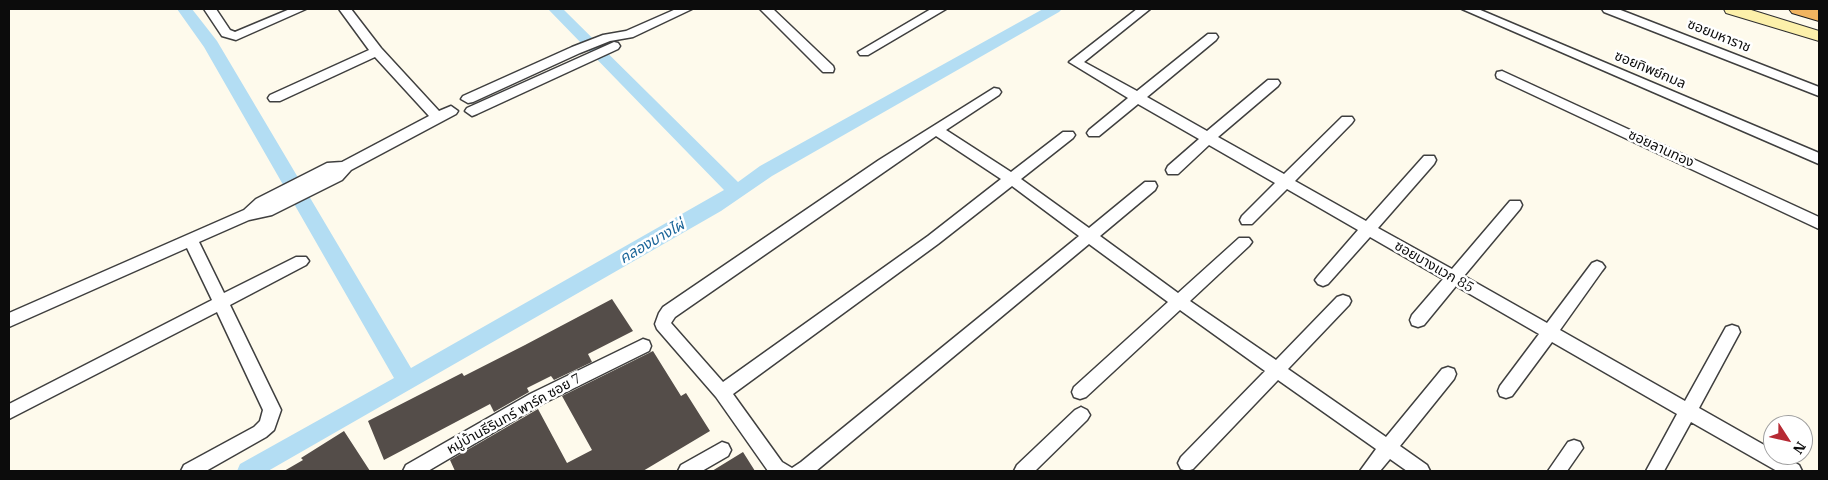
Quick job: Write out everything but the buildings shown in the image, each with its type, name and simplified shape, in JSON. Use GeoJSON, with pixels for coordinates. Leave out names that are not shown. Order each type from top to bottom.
{"type":"FeatureCollection","features":[{"type":"Feature","properties":{"kind":"highway"},"geometry":{"type":"LineString","coordinates":[[1800,9],[1819,15]]}},
{"type":"Feature","properties":{"kind":"main road"},"geometry":{"type":"LineString","coordinates":[[1732,9],[1819,36]]}},
{"type":"Feature","properties":{"kind":"street"},"geometry":{"type":"LineString","coordinates":[[210,9],[226,33],[236,36],[300,9]]}},
{"type":"Feature","properties":{"kind":"street"},"geometry":{"type":"LineString","coordinates":[[345,9],[377,51],[438,118]]}},
{"type":"Feature","properties":{"kind":"street"},"geometry":{"type":"LineString","coordinates":[[9,320],[246,215],[267,211],[279,199],[308,185],[337,176],[346,166],[451,111],[460,115],[470,105],[581,54],[686,9]]}},
{"type":"Feature","properties":{"kind":"street"},"geometry":{"type":"LineString","coordinates":[[766,9],[828,69]]}},
{"type":"Feature","properties":{"kind":"street"},"geometry":{"type":"LineString","coordinates":[[864,52],[940,9]]}},
{"type":"Feature","properties":{"kind":"street","name":"ซอยบางแวก 85"},"geometry":{"type":"LineString","coordinates":[[1144,9],[1075,62],[1794,471]]}},
{"type":"Feature","properties":{"kind":"street","name":"ซอยทิพย์กมล"},"geometry":{"type":"LineString","coordinates":[[1468,9],[1819,159]]}},
{"type":"Feature","properties":{"kind":"street","name":"ซอยมหาราช"},"geometry":{"type":"LineString","coordinates":[[1608,9],[1819,92]]}},
{"type":"Feature","properties":{"kind":"street"},"geometry":{"type":"LineString","coordinates":[[1094,133],[1212,37]]}},
{"type":"Feature","properties":{"kind":"street"},"geometry":{"type":"LineString","coordinates":[[275,98],[377,51]]}},
{"type":"Feature","properties":{"kind":"street","name":"ซอยลานทอง"},"geometry":{"type":"LineString","coordinates":[[1502,75],[1819,223]]}},
{"type":"Feature","properties":{"kind":"street"},"geometry":{"type":"LineString","coordinates":[[1174,170],[1272,83]]}},
{"type":"Feature","properties":{"kind":"street"},"geometry":{"type":"LineString","coordinates":[[784,471],[776,468],[722,392],[663,324],[669,312],[884,164],[994,92]]}},
{"type":"Feature","properties":{"kind":"street"},"geometry":{"type":"LineString","coordinates":[[1247,220],[1284,181],[1348,120]]}},
{"type":"Feature","properties":{"kind":"street"},"geometry":{"type":"LineString","coordinates":[[937,130],[1012,179],[1089,236],[1420,471]]}},
{"type":"Feature","properties":{"kind":"street"},"geometry":{"type":"LineString","coordinates":[[722,392],[886,274],[1068,135]]}},
{"type":"Feature","properties":{"kind":"street"},"geometry":{"type":"LineString","coordinates":[[1324,280],[1367,228],[1429,160]]}},
{"type":"Feature","properties":{"kind":"street"},"geometry":{"type":"LineString","coordinates":[[799,471],[822,456],[1150,186]]}},
{"type":"Feature","properties":{"kind":"street"},"geometry":{"type":"LineString","coordinates":[[1418,320],[1515,205]]}},
{"type":"Feature","properties":{"kind":"street"},"geometry":{"type":"LineString","coordinates":[[190,471],[260,432],[268,425],[272,418],[272,410],[191,240]]}},
{"type":"Feature","properties":{"kind":"street"},"geometry":{"type":"LineString","coordinates":[[1080,392],[1244,242]]}},
{"type":"Feature","properties":{"kind":"street"},"geometry":{"type":"LineString","coordinates":[[9,412],[301,261]]}},
{"type":"Feature","properties":{"kind":"street"},"geometry":{"type":"LineString","coordinates":[[1506,391],[1597,267]]}},
{"type":"Feature","properties":{"kind":"street"},"geometry":{"type":"LineString","coordinates":[[1188,463],[1343,301]]}},
{"type":"Feature","properties":{"kind":"street"},"geometry":{"type":"LineString","coordinates":[[1655,471],[1732,332]]}},
{"type":"Feature","properties":{"kind":"street","name":"หมู่บ้านธีรินทร์ พาร์ค ซอย 7"},"geometry":{"type":"LineString","coordinates":[[412,471],[536,399],[643,346]]}},
{"type":"Feature","properties":{"kind":"street"},"geometry":{"type":"LineString","coordinates":[[1369,471],[1448,374]]}},
{"type":"Feature","properties":{"kind":"street"},"geometry":{"type":"LineString","coordinates":[[1023,471],[1081,415]]}},
{"type":"Feature","properties":{"kind":"street"},"geometry":{"type":"LineString","coordinates":[[1558,471],[1574,448]]}},
{"type":"Feature","properties":{"kind":"street"},"geometry":{"type":"LineString","coordinates":[[688,471],[722,450]]}},
{"type":"Feature","properties":{"kind":"waterway"},"geometry":{"type":"LineString","coordinates":[[184,9],[211,45],[407,381]]}},
{"type":"Feature","properties":{"kind":"waterway"},"geometry":{"type":"LineString","coordinates":[[555,9],[736,191]]}},
{"type":"Feature","properties":{"kind":"waterway","name":"คลองบางไผ่"},"geometry":{"type":"LineString","coordinates":[[407,381],[715,206],[766,171],[1054,9]]}},
{"type":"Feature","properties":{"kind":"waterway","name":"คลองบางไผ่"},"geometry":{"type":"LineString","coordinates":[[248,471],[407,381]]}}]}
